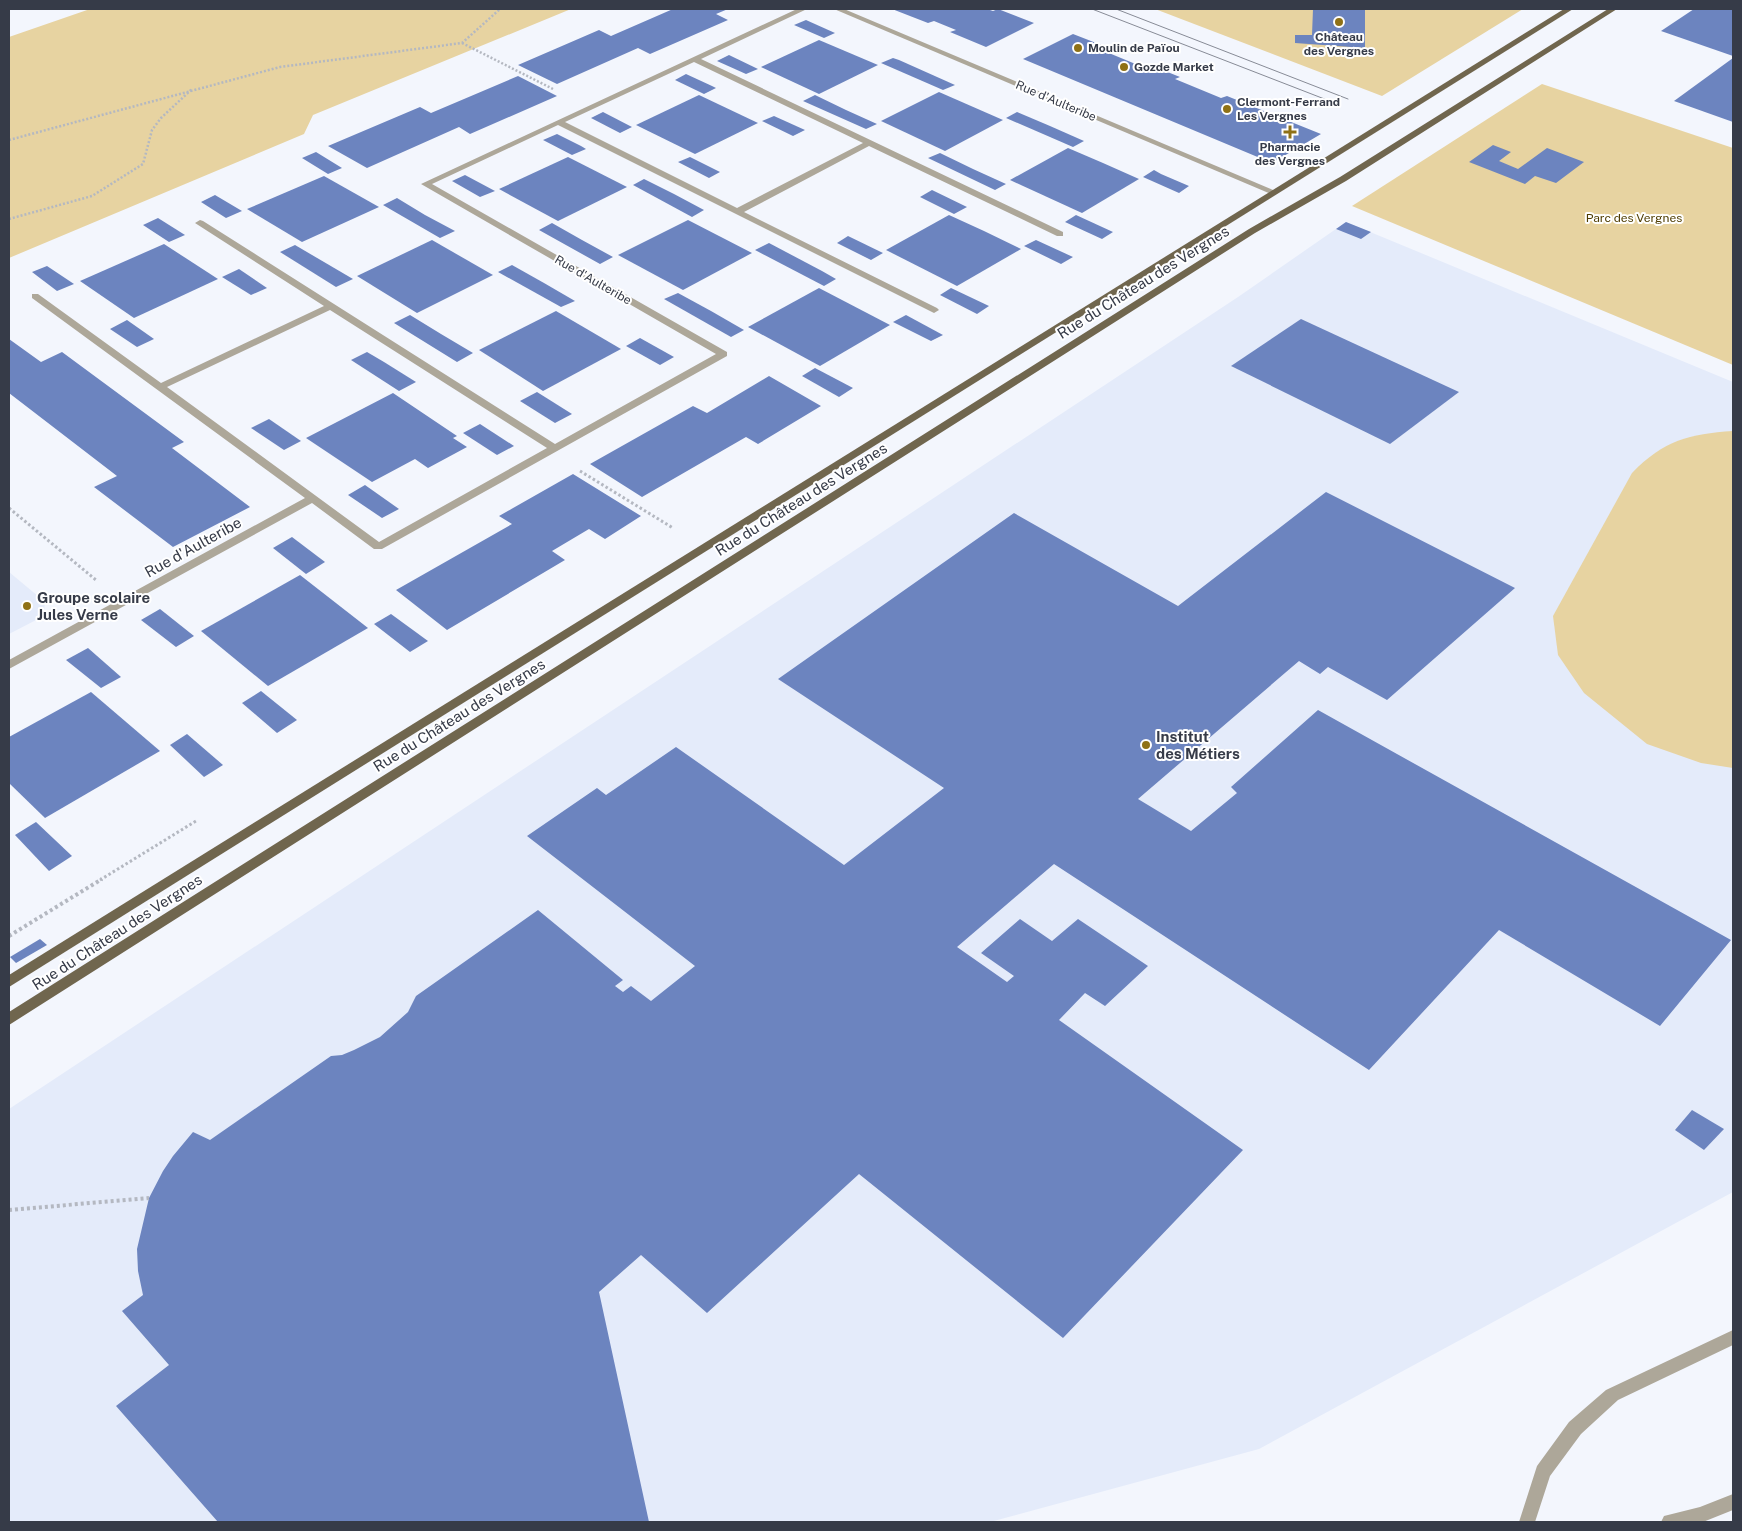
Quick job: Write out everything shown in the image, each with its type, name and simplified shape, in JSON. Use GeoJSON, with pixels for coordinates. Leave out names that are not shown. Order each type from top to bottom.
{"type":"FeatureCollection","features":[{"type":"Feature","properties":{"kind":"main road","name":"Rue du Château des Vergnes"},"geometry":{"type":"LineString","coordinates":[[9,982],[1569,9]]}},
{"type":"Feature","properties":{"kind":"main road"},"geometry":{"type":"LineString","coordinates":[[1595,20],[1600,9]]}},
{"type":"Feature","properties":{"kind":"main road","name":"Rue du Château des Vergnes"},"geometry":{"type":"LineString","coordinates":[[9,1019],[1252,231],[1343,179],[1613,9]]}},
{"type":"Feature","properties":{"kind":"street","name":"Rue d'Aulteribe"},"geometry":{"type":"LineString","coordinates":[[35,296],[378,547],[723,354],[425,184],[803,9]]}},
{"type":"Feature","properties":{"kind":"street","name":"Rue d'Aulteribe"},"geometry":{"type":"LineString","coordinates":[[838,9],[1274,192]]}},
{"type":"Feature","properties":{"kind":"street"},"geometry":{"type":"LineString","coordinates":[[694,60],[1060,234]]}},
{"type":"Feature","properties":{"kind":"street"},"geometry":{"type":"LineString","coordinates":[[558,122],[934,310]]}},
{"type":"Feature","properties":{"kind":"street"},"geometry":{"type":"LineString","coordinates":[[739,211],[869,144]]}},
{"type":"Feature","properties":{"kind":"street"},"geometry":{"type":"LineString","coordinates":[[200,223],[552,450]]}},
{"type":"Feature","properties":{"kind":"street"},"geometry":{"type":"LineString","coordinates":[[160,387],[331,306]]}},
{"type":"Feature","properties":{"kind":"street","name":"Rue d'Aulteribe"},"geometry":{"type":"LineString","coordinates":[[9,665],[313,498]]}},
{"type":"Feature","properties":{"kind":"street"},"geometry":{"type":"LineString","coordinates":[[1527,1522],[1543,1472],[1575,1428],[1612,1395],[1733,1337]]}},
{"type":"Feature","properties":{"kind":"street"},"geometry":{"type":"LineString","coordinates":[[1670,1522],[1700,1515],[1733,1502]]}},
{"type":"Feature","properties":{"kind":"path"},"geometry":{"type":"LineString","coordinates":[[9,140],[280,67],[462,43],[500,9]]}},
{"type":"Feature","properties":{"kind":"path"},"geometry":{"type":"LineString","coordinates":[[462,43],[590,108]]}},
{"type":"Feature","properties":{"kind":"path"},"geometry":{"type":"LineString","coordinates":[[9,219],[92,196],[143,164],[152,130],[161,118],[193,89]]}},
{"type":"Feature","properties":{"kind":"path"},"geometry":{"type":"LineString","coordinates":[[552,450],[676,530]]}},
{"type":"Feature","properties":{"kind":"path"},"geometry":{"type":"LineString","coordinates":[[9,508],[123,602]]}},
{"type":"Feature","properties":{"kind":"path"},"geometry":{"type":"LineString","coordinates":[[9,1210],[149,1198]]}},
{"type":"Feature","properties":{"kind":"shaded area","name":"Institut des Métiers"},"geometry":{"type":"Polygon","coordinates":[[[1346,222],[1733,382],[1733,1192],[1259,1449],[990,1522],[9,1522],[9,1109],[1238,297],[1346,222]]]}},
{"type":"Feature","properties":{"kind":"shaded area","name":"Groupe scolaire Jules Verne"},"geometry":{"type":"Polygon","coordinates":[[[9,572],[45,602],[44,611],[40,618],[9,634],[9,572]]]}},
{"type":"Feature","properties":{"kind":"green space"},"geometry":{"type":"Polygon","coordinates":[[[90,9],[571,9],[313,115],[304,134],[9,258],[9,37],[90,9]]]}},
{"type":"Feature","properties":{"kind":"green space"},"geometry":{"type":"Polygon","coordinates":[[[1155,9],[1523,9],[1382,96],[1155,9]]]}},
{"type":"Feature","properties":{"kind":"green space","name":"Parc des Vergnes"},"geometry":{"type":"Polygon","coordinates":[[[1542,84],[1733,148],[1733,365],[1352,206],[1542,84]]]}},
{"type":"Feature","properties":{"kind":"green space"},"geometry":{"type":"Polygon","coordinates":[[[1733,431],[1733,768],[1701,763],[1647,744],[1584,693],[1558,655],[1553,616],[1632,473],[1655,453],[1678,441],[1703,434],[1733,431]]]}},
{"type":"Feature","properties":{"kind":"building"},"geometry":{"type":"Polygon","coordinates":[[[673,9],[728,9],[716,14],[728,20],[650,54],[638,48],[557,84],[518,65],[599,30],[611,36],[673,9]]]}},
{"type":"Feature","properties":{"kind":"building"},"geometry":{"type":"Polygon","coordinates":[[[892,9],[987,9],[993,11],[998,9],[1034,23],[986,47],[950,32],[956,30],[934,21],[928,23],[892,9]]]}},
{"type":"Feature","properties":{"kind":"building","name":"Château des Vergnes"},"geometry":{"type":"Polygon","coordinates":[[[1313,9],[1365,9],[1365,48],[1295,43],[1295,35],[1312,35],[1313,9]]]}},
{"type":"Feature","properties":{"kind":"building"},"geometry":{"type":"Polygon","coordinates":[[[1694,9],[1733,9],[1733,56],[1661,31],[1694,9]]]}},
{"type":"Feature","properties":{"kind":"building"},"geometry":{"type":"Polygon","coordinates":[[[806,20],[835,33],[824,38],[794,25],[806,20]]]}},
{"type":"Feature","properties":{"kind":"building"},"geometry":{"type":"Polygon","coordinates":[[[1073,34],[1109,48],[1104,51],[1150,70],[1155,67],[1180,77],[1175,79],[1221,98],[1227,96],[1321,134],[1272,163],[1023,59],[1073,34]]]}},
{"type":"Feature","properties":{"kind":"building"},"geometry":{"type":"Polygon","coordinates":[[[819,40],[878,65],[819,94],[761,67],[819,40]]]}},
{"type":"Feature","properties":{"kind":"building"},"geometry":{"type":"Polygon","coordinates":[[[729,55],[758,69],[746,74],[717,61],[729,55]]]}},
{"type":"Feature","properties":{"kind":"building"},"geometry":{"type":"Polygon","coordinates":[[[893,58],[955,85],[943,90],[881,63],[893,58]]]}},
{"type":"Feature","properties":{"kind":"building"},"geometry":{"type":"Polygon","coordinates":[[[1733,58],[1733,122],[1674,101],[1733,58]]]}},
{"type":"Feature","properties":{"kind":"building"},"geometry":{"type":"Polygon","coordinates":[[[686,74],[716,88],[704,94],[675,80],[686,74]]]}},
{"type":"Feature","properties":{"kind":"building"},"geometry":{"type":"Polygon","coordinates":[[[518,76],[557,96],[470,134],[459,127],[367,168],[328,146],[420,107],[431,113],[518,76]]]}},
{"type":"Feature","properties":{"kind":"building"},"geometry":{"type":"Polygon","coordinates":[[[939,92],[1003,120],[945,151],[881,121],[939,92]]]}},
{"type":"Feature","properties":{"kind":"building"},"geometry":{"type":"Polygon","coordinates":[[[699,95],[758,123],[695,154],[636,125],[699,95]]]}},
{"type":"Feature","properties":{"kind":"building"},"geometry":{"type":"Polygon","coordinates":[[[815,95],[877,124],[866,129],[803,101],[815,95]]]}},
{"type":"Feature","properties":{"kind":"building"},"geometry":{"type":"Polygon","coordinates":[[[603,112],[632,127],[620,133],[591,118],[603,112]]]}},
{"type":"Feature","properties":{"kind":"building"},"geometry":{"type":"Polygon","coordinates":[[[1017,112],[1084,141],[1073,147],[1006,118],[1017,112]]]}},
{"type":"Feature","properties":{"kind":"building"},"geometry":{"type":"Polygon","coordinates":[[[774,116],[805,130],[793,136],[762,121],[774,116]]]}},
{"type":"Feature","properties":{"kind":"building"},"geometry":{"type":"Polygon","coordinates":[[[557,134],[586,149],[572,155],[543,140],[557,134]]]}},
{"type":"Feature","properties":{"kind":"building"},"geometry":{"type":"Polygon","coordinates":[[[1493,145],[1511,152],[1499,161],[1518,169],[1547,148],[1584,162],[1556,183],[1535,176],[1525,184],[1469,162],[1493,145]]]}},
{"type":"Feature","properties":{"kind":"building"},"geometry":{"type":"Polygon","coordinates":[[[1068,148],[1139,179],[1082,213],[1010,180],[1068,148]]]}},
{"type":"Feature","properties":{"kind":"building"},"geometry":{"type":"Polygon","coordinates":[[[316,152],[342,168],[328,174],[302,158],[316,152]]]}},
{"type":"Feature","properties":{"kind":"building"},"geometry":{"type":"Polygon","coordinates":[[[940,153],[1006,184],[995,190],[928,158],[940,153]]]}},
{"type":"Feature","properties":{"kind":"building"},"geometry":{"type":"Polygon","coordinates":[[[568,157],[627,187],[558,221],[499,189],[568,157]]]}},
{"type":"Feature","properties":{"kind":"building"},"geometry":{"type":"Polygon","coordinates":[[[690,157],[720,172],[709,178],[678,162],[690,157]]]}},
{"type":"Feature","properties":{"kind":"building"},"geometry":{"type":"Polygon","coordinates":[[[1154,170],[1189,186],[1179,193],[1143,177],[1154,170]]]}},
{"type":"Feature","properties":{"kind":"building"},"geometry":{"type":"Polygon","coordinates":[[[465,175],[495,191],[480,197],[452,181],[465,175]]]}},
{"type":"Feature","properties":{"kind":"building"},"geometry":{"type":"Polygon","coordinates":[[[324,176],[379,207],[302,242],[247,209],[324,176]]]}},
{"type":"Feature","properties":{"kind":"building"},"geometry":{"type":"Polygon","coordinates":[[[644,179],[704,210],[692,217],[633,185],[644,179]]]}},
{"type":"Feature","properties":{"kind":"building"},"geometry":{"type":"Polygon","coordinates":[[[932,190],[967,207],[954,214],[920,197],[932,190]]]}},
{"type":"Feature","properties":{"kind":"building"},"geometry":{"type":"Polygon","coordinates":[[[215,195],[242,211],[226,218],[201,202],[215,195]]]}},
{"type":"Feature","properties":{"kind":"building"},"geometry":{"type":"Polygon","coordinates":[[[397,198],[455,231],[440,238],[383,205],[397,198]]]}},
{"type":"Feature","properties":{"kind":"building"},"geometry":{"type":"Polygon","coordinates":[[[949,215],[1021,249],[957,286],[886,250],[949,215]]]}},
{"type":"Feature","properties":{"kind":"building"},"geometry":{"type":"Polygon","coordinates":[[[1076,215],[1113,232],[1102,239],[1065,222],[1076,215]]]}},
{"type":"Feature","properties":{"kind":"building"},"geometry":{"type":"Polygon","coordinates":[[[158,218],[185,235],[169,242],[143,225],[158,218]]]}},
{"type":"Feature","properties":{"kind":"building"},"geometry":{"type":"Polygon","coordinates":[[[688,220],[752,253],[683,290],[618,255],[688,220]]]}},
{"type":"Feature","properties":{"kind":"building"},"geometry":{"type":"Polygon","coordinates":[[[1346,222],[1371,232],[1361,239],[1336,229],[1346,222]]]}},
{"type":"Feature","properties":{"kind":"building"},"geometry":{"type":"Polygon","coordinates":[[[552,223],[613,257],[600,264],[539,230],[552,223]]]}},
{"type":"Feature","properties":{"kind":"building"},"geometry":{"type":"Polygon","coordinates":[[[848,236],[883,253],[871,260],[837,243],[848,236]]]}},
{"type":"Feature","properties":{"kind":"building"},"geometry":{"type":"Polygon","coordinates":[[[432,240],[493,275],[417,313],[357,276],[432,240]]]}},
{"type":"Feature","properties":{"kind":"building"},"geometry":{"type":"Polygon","coordinates":[[[1036,240],[1073,257],[1061,264],[1024,246],[1036,240]]]}},
{"type":"Feature","properties":{"kind":"building"},"geometry":{"type":"Polygon","coordinates":[[[769,243],[836,279],[824,286],[755,250],[769,243]]]}},
{"type":"Feature","properties":{"kind":"building"},"geometry":{"type":"Polygon","coordinates":[[[164,244],[218,279],[134,318],[80,281],[164,244]]]}},
{"type":"Feature","properties":{"kind":"building"},"geometry":{"type":"Polygon","coordinates":[[[295,245],[353,279],[336,287],[280,252],[295,245]]]}},
{"type":"Feature","properties":{"kind":"building"},"geometry":{"type":"Polygon","coordinates":[[[512,265],[575,301],[561,307],[498,272],[512,265]]]}},
{"type":"Feature","properties":{"kind":"building"},"geometry":{"type":"Polygon","coordinates":[[[47,266],[74,284],[57,291],[32,272],[47,266]]]}},
{"type":"Feature","properties":{"kind":"building"},"geometry":{"type":"Polygon","coordinates":[[[239,269],[267,288],[251,295],[222,277],[239,269]]]}},
{"type":"Feature","properties":{"kind":"building"},"geometry":{"type":"Polygon","coordinates":[[[819,288],[890,325],[820,366],[748,327],[819,288]]]}},
{"type":"Feature","properties":{"kind":"building"},"geometry":{"type":"Polygon","coordinates":[[[951,288],[989,306],[977,314],[940,295],[951,288]]]}},
{"type":"Feature","properties":{"kind":"building"},"geometry":{"type":"Polygon","coordinates":[[[678,293],[744,330],[731,337],[664,299],[678,293]]]}},
{"type":"Feature","properties":{"kind":"building"},"geometry":{"type":"Polygon","coordinates":[[[556,311],[621,349],[543,391],[479,350],[556,311]]]}},
{"type":"Feature","properties":{"kind":"building"},"geometry":{"type":"Polygon","coordinates":[[[410,315],[473,353],[457,362],[394,323],[410,315]]]}},
{"type":"Feature","properties":{"kind":"building"},"geometry":{"type":"Polygon","coordinates":[[[906,315],[943,335],[931,341],[893,322],[906,315]]]}},
{"type":"Feature","properties":{"kind":"building"},"geometry":{"type":"Polygon","coordinates":[[[1301,319],[1459,392],[1390,444],[1231,366],[1301,319]]]}},
{"type":"Feature","properties":{"kind":"building"},"geometry":{"type":"Polygon","coordinates":[[[127,320],[154,339],[137,347],[110,329],[127,320]]]}},
{"type":"Feature","properties":{"kind":"building"},"geometry":{"type":"Polygon","coordinates":[[[640,338],[674,357],[660,365],[626,346],[640,338]]]}},
{"type":"Feature","properties":{"kind":"building"},"geometry":{"type":"Polygon","coordinates":[[[9,339],[41,362],[62,352],[184,442],[172,448],[250,507],[173,547],[94,487],[117,476],[9,393],[9,339]]]}},
{"type":"Feature","properties":{"kind":"building"},"geometry":{"type":"Polygon","coordinates":[[[367,352],[416,382],[399,391],[351,360],[367,352]]]}},
{"type":"Feature","properties":{"kind":"building"},"geometry":{"type":"Polygon","coordinates":[[[815,368],[853,388],[839,397],[802,376],[815,368]]]}},
{"type":"Feature","properties":{"kind":"building"},"geometry":{"type":"Polygon","coordinates":[[[769,376],[821,406],[758,444],[746,437],[642,497],[590,464],[693,406],[707,413],[769,376]]]}},
{"type":"Feature","properties":{"kind":"building"},"geometry":{"type":"Polygon","coordinates":[[[537,392],[572,414],[555,423],[520,401],[537,392]]]}},
{"type":"Feature","properties":{"kind":"building"},"geometry":{"type":"Polygon","coordinates":[[[393,393],[457,436],[453,438],[467,447],[428,468],[415,459],[372,482],[306,438],[393,393]]]}},
{"type":"Feature","properties":{"kind":"building"},"geometry":{"type":"Polygon","coordinates":[[[269,419],[301,441],[284,450],[251,428],[269,419]]]}},
{"type":"Feature","properties":{"kind":"building"},"geometry":{"type":"Polygon","coordinates":[[[480,424],[514,446],[497,455],[463,433],[480,424]]]}},
{"type":"Feature","properties":{"kind":"building"},"geometry":{"type":"Polygon","coordinates":[[[573,474],[641,516],[605,539],[589,529],[552,551],[565,560],[447,630],[396,590],[512,524],[499,516],[573,474]]]}},
{"type":"Feature","properties":{"kind":"building"},"geometry":{"type":"Polygon","coordinates":[[[365,485],[399,509],[382,518],[348,495],[365,485]]]}},
{"type":"Feature","properties":{"kind":"building"},"geometry":{"type":"Polygon","coordinates":[[[1326,492],[1515,588],[1387,700],[1328,667],[1320,674],[1299,661],[1138,799],[1191,831],[1237,793],[1231,787],[1318,710],[1731,940],[1660,1026],[1499,930],[1369,1070],[1054,864],[957,947],[1007,982],[1014,976],[981,953],[1020,919],[1052,941],[1078,919],[1148,966],[1105,1006],[1085,993],[1059,1020],[1243,1150],[1063,1338],[859,1174],[707,1313],[641,1255],[599,1292],[649,1522],[218,1522],[116,1406],[169,1365],[122,1311],[143,1295],[138,1271],[137,1249],[149,1198],[173,1156],[193,1132],[210,1140],[331,1056],[342,1055],[380,1037],[408,1012],[416,996],[538,910],[623,980],[615,986],[623,992],[631,986],[651,1001],[695,966],[527,836],[597,788],[606,795],[676,747],[844,865],[944,788],[778,679],[1014,513],[1178,606],[1326,492]]]}},
{"type":"Feature","properties":{"kind":"building"},"geometry":{"type":"Polygon","coordinates":[[[292,537],[325,562],[306,574],[273,548],[292,537]]]}},
{"type":"Feature","properties":{"kind":"building"},"geometry":{"type":"Polygon","coordinates":[[[300,575],[368,628],[268,686],[201,631],[300,575]]]}},
{"type":"Feature","properties":{"kind":"building"},"geometry":{"type":"Polygon","coordinates":[[[160,609],[194,636],[176,647],[141,620],[160,609]]]}},
{"type":"Feature","properties":{"kind":"building"},"geometry":{"type":"Polygon","coordinates":[[[391,614],[428,641],[410,652],[374,624],[391,614]]]}},
{"type":"Feature","properties":{"kind":"building"},"geometry":{"type":"Polygon","coordinates":[[[88,648],[121,677],[101,688],[66,660],[88,648]]]}},
{"type":"Feature","properties":{"kind":"building"},"geometry":{"type":"Polygon","coordinates":[[[261,691],[297,720],[277,733],[242,703],[261,691]]]}},
{"type":"Feature","properties":{"kind":"building"},"geometry":{"type":"Polygon","coordinates":[[[91,692],[160,751],[45,818],[9,783],[9,737],[91,692]]]}},
{"type":"Feature","properties":{"kind":"building"},"geometry":{"type":"Polygon","coordinates":[[[187,734],[223,765],[204,777],[170,745],[187,734]]]}},
{"type":"Feature","properties":{"kind":"building"},"geometry":{"type":"Polygon","coordinates":[[[36,822],[72,856],[49,871],[15,835],[36,822]]]}},
{"type":"Feature","properties":{"kind":"building"},"geometry":{"type":"Polygon","coordinates":[[[40,939],[47,945],[16,963],[10,957],[40,939]]]}},
{"type":"Feature","properties":{"kind":"building"},"geometry":{"type":"Polygon","coordinates":[[[1692,1110],[1724,1129],[1704,1150],[1675,1130],[1692,1110]]]}},
{"type":"Feature","properties":{"kind":"tram line"},"geometry":{"type":"LineString","coordinates":[[1092,9],[1340,105]]}},
{"type":"Feature","properties":{"kind":"tram line"},"geometry":{"type":"LineString","coordinates":[[1116,9],[1348,99]]}},
{"type":"Feature","properties":{"kind":"place","name":"Château des Vergnes"},"geometry":{"type":"Point","coordinates":[1339,22]}},
{"type":"Feature","properties":{"kind":"place","name":"Moulin de Païou"},"geometry":{"type":"Point","coordinates":[1078,48]}},
{"type":"Feature","properties":{"kind":"place","name":"Gozde Market"},"geometry":{"type":"Point","coordinates":[1124,67]}},
{"type":"Feature","properties":{"kind":"place","name":"Clermont-Ferrand Les Vergnes"},"geometry":{"type":"Point","coordinates":[1227,109]}},
{"type":"Feature","properties":{"kind":"place","name":"Pharmacie des Vergnes"},"geometry":{"type":"Point","coordinates":[1290,132]}},
{"type":"Feature","properties":{"kind":"place","name":"Groupe scolaire Jules Verne"},"geometry":{"type":"Point","coordinates":[27,606]}},
{"type":"Feature","properties":{"kind":"place","name":"Institut des Métiers"},"geometry":{"type":"Point","coordinates":[1146,745]}}]}
